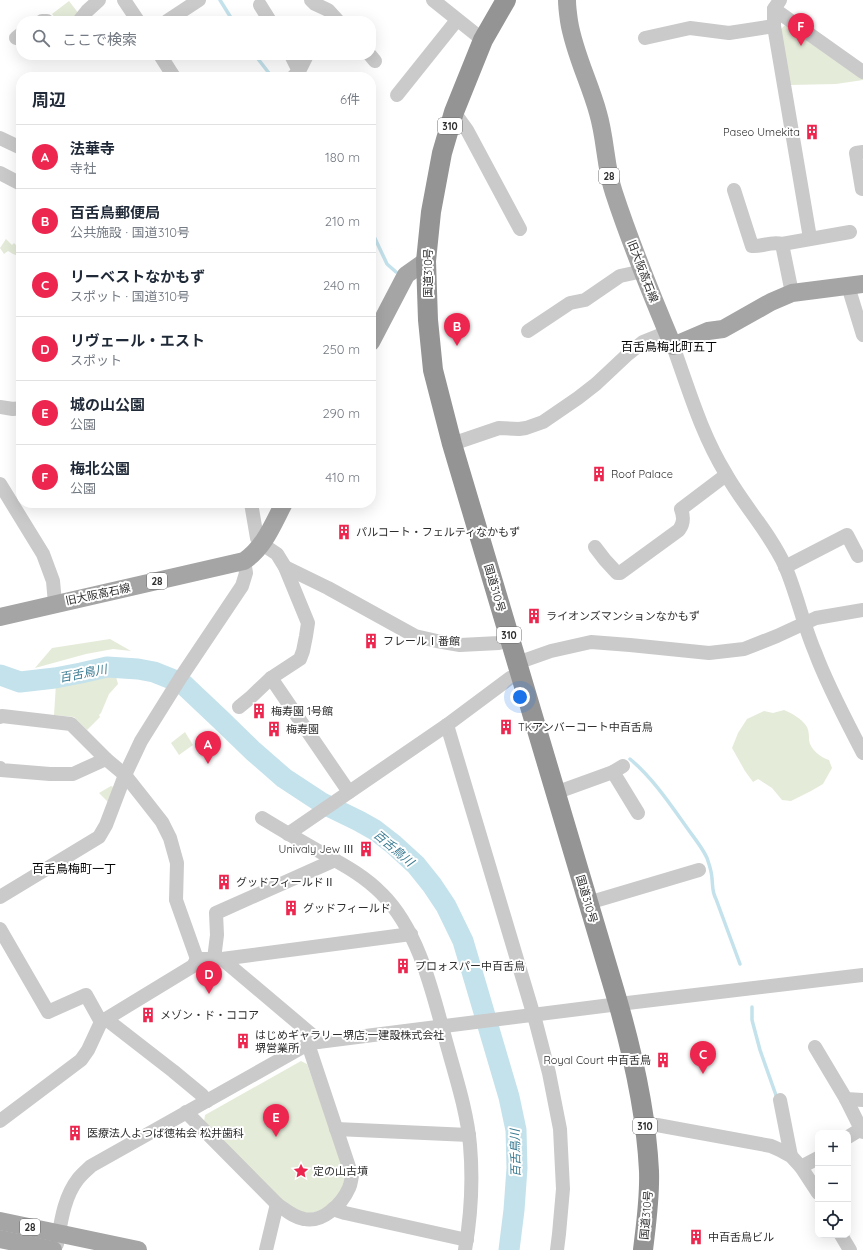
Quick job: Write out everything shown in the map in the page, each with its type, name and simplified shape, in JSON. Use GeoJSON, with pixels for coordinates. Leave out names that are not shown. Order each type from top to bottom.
{"type":"FeatureCollection","features":[{"type":"Feature","properties":{"kind":"highway","name":"国道310号"},"geometry":{"type":"LineString","coordinates":[[506,0],[483,40],[454,112],[437,176],[431,212],[426,261],[428,320],[433,370],[452,444],[619,1004],[631,1051],[639,1086],[649,1171],[648,1207],[643,1250]]}},
{"type":"Feature","properties":{"kind":"main road","name":"旧大阪高石線"},"geometry":{"type":"LineString","coordinates":[[567,0],[569,22],[575,44],[603,131],[608,167],[614,192],[643,271],[671,339]]}},
{"type":"Feature","properties":{"kind":"main road"},"geometry":{"type":"LineString","coordinates":[[376,332],[406,275],[426,261]]}},
{"type":"Feature","properties":{"kind":"main road"},"geometry":{"type":"LineString","coordinates":[[671,339],[723,329],[771,302],[792,293],[855,285]]}},
{"type":"Feature","properties":{"kind":"main road","name":"旧大阪高石線"},"geometry":{"type":"LineString","coordinates":[[0,617],[244,561],[252,556],[262,544],[281,508]]}},
{"type":"Feature","properties":{"kind":"main road","name":"28"},"geometry":{"type":"LineString","coordinates":[[0,1221],[56,1244]]}},
{"type":"Feature","properties":{"kind":"main road","name":"28"},"geometry":{"type":"LineString","coordinates":[[0,1239],[138,1250]]}},
{"type":"Feature","properties":{"kind":"street"},"geometry":{"type":"LineString","coordinates":[[83,16],[99,0]]}},
{"type":"Feature","properties":{"kind":"street"},"geometry":{"type":"LineString","coordinates":[[124,0],[135,16]]}},
{"type":"Feature","properties":{"kind":"street"},"geometry":{"type":"LineString","coordinates":[[175,16],[199,0]]}},
{"type":"Feature","properties":{"kind":"street"},"geometry":{"type":"LineString","coordinates":[[311,0],[315,4],[328,10]]}},
{"type":"Feature","properties":{"kind":"street"},"geometry":{"type":"LineString","coordinates":[[433,0],[483,40]]}},
{"type":"Feature","properties":{"kind":"street"},"geometry":{"type":"LineString","coordinates":[[260,5],[267,16]]}},
{"type":"Feature","properties":{"kind":"street"},"geometry":{"type":"LineString","coordinates":[[810,238],[774,26],[777,5],[863,72]]}},
{"type":"Feature","properties":{"kind":"street"},"geometry":{"type":"LineString","coordinates":[[397,95],[457,20]]}},
{"type":"Feature","properties":{"kind":"street"},"geometry":{"type":"LineString","coordinates":[[645,38],[690,28],[729,33],[774,26]]}},
{"type":"Feature","properties":{"kind":"street"},"geometry":{"type":"LineString","coordinates":[[163,60],[170,72]]}},
{"type":"Feature","properties":{"kind":"street"},"geometry":{"type":"LineString","coordinates":[[292,60],[295,72]]}},
{"type":"Feature","properties":{"kind":"street"},"geometry":{"type":"LineString","coordinates":[[297,72],[304,60]]}},
{"type":"Feature","properties":{"kind":"street"},"geometry":{"type":"LineString","coordinates":[[454,112],[467,130],[520,229]]}},
{"type":"Feature","properties":{"kind":"street"},"geometry":{"type":"LineString","coordinates":[[0,138],[16,146]]}},
{"type":"Feature","properties":{"kind":"street"},"geometry":{"type":"LineString","coordinates":[[863,152],[856,153],[863,189]]}},
{"type":"Feature","properties":{"kind":"street"},"geometry":{"type":"LineString","coordinates":[[0,173],[16,181]]}},
{"type":"Feature","properties":{"kind":"street"},"geometry":{"type":"LineString","coordinates":[[734,190],[752,246],[775,242],[782,244],[850,232]]}},
{"type":"Feature","properties":{"kind":"street"},"geometry":{"type":"LineString","coordinates":[[782,244],[792,293]]}},
{"type":"Feature","properties":{"kind":"street"},"geometry":{"type":"LineString","coordinates":[[528,331],[570,303],[585,300],[620,276],[643,271]]}},
{"type":"Feature","properties":{"kind":"street"},"geometry":{"type":"LineString","coordinates":[[855,285],[863,335]]}},
{"type":"Feature","properties":{"kind":"street"},"geometry":{"type":"LineString","coordinates":[[452,444],[499,428],[519,429],[543,422],[596,384],[643,342],[671,339],[699,421],[726,475],[740,498],[765,532],[785,567],[814,651],[835,699],[863,753]]}},
{"type":"Feature","properties":{"kind":"street"},"geometry":{"type":"LineString","coordinates":[[0,407],[16,409]]}},
{"type":"Feature","properties":{"kind":"street"},"geometry":{"type":"LineString","coordinates":[[595,546],[617,573],[620,572],[680,530],[683,524],[683,514],[681,509],[726,475]]}},
{"type":"Feature","properties":{"kind":"street"},"geometry":{"type":"LineString","coordinates":[[0,484],[42,554],[53,581],[55,604]]}},
{"type":"Feature","properties":{"kind":"street"},"geometry":{"type":"LineString","coordinates":[[239,706],[250,698],[270,678],[300,659],[308,623],[285,567],[276,554],[262,544],[257,538],[252,508]]}},
{"type":"Feature","properties":{"kind":"street"},"geometry":{"type":"LineString","coordinates":[[785,567],[848,536],[858,556]]}},
{"type":"Feature","properties":{"kind":"street"},"geometry":{"type":"LineString","coordinates":[[0,897],[99,837],[106,825],[125,775],[141,741],[178,681],[242,586],[246,573],[244,561]]}},
{"type":"Feature","properties":{"kind":"street"},"geometry":{"type":"LineString","coordinates":[[285,567],[328,588],[415,636],[460,645],[499,643],[510,639]]}},
{"type":"Feature","properties":{"kind":"street"},"geometry":{"type":"LineString","coordinates":[[288,834],[447,725],[510,678],[519,669],[551,651],[591,642],[709,653],[744,649],[816,618],[863,610]]}},
{"type":"Feature","properties":{"kind":"street"},"geometry":{"type":"LineString","coordinates":[[270,678],[349,792]]}},
{"type":"Feature","properties":{"kind":"street"},"geometry":{"type":"LineString","coordinates":[[0,717],[71,724],[106,759],[125,775],[162,822],[170,838],[177,863],[176,900],[197,959],[193,966],[103,1021],[81,1060],[0,1121]]}},
{"type":"Feature","properties":{"kind":"street"},"geometry":{"type":"LineString","coordinates":[[447,725],[549,1073],[560,1129],[563,1189],[556,1250]]}},
{"type":"Feature","properties":{"kind":"street"},"geometry":{"type":"LineString","coordinates":[[0,768],[1,770],[50,774],[73,774],[106,759]]}},
{"type":"Feature","properties":{"kind":"street"},"geometry":{"type":"LineString","coordinates":[[555,793],[618,769],[638,813]]}},
{"type":"Feature","properties":{"kind":"street"},"geometry":{"type":"LineString","coordinates":[[262,818],[364,878],[382,894],[411,934],[421,959],[442,1026],[458,1083],[468,1127],[472,1182],[466,1245],[333,1209]]}},
{"type":"Feature","properties":{"kind":"street"},"geometry":{"type":"LineString","coordinates":[[186,1112],[277,1204],[292,1215],[305,1219],[315,1219],[324,1216],[344,1198],[350,1186],[352,1176],[336,1129],[311,1034],[218,959],[216,913],[335,860]]}},
{"type":"Feature","properties":{"kind":"street"},"geometry":{"type":"LineString","coordinates":[[588,903],[699,870]]}},
{"type":"Feature","properties":{"kind":"street"},"geometry":{"type":"LineString","coordinates":[[0,929],[48,1012],[86,995],[103,1021],[173,1071],[202,1095],[206,1101]]}},
{"type":"Feature","properties":{"kind":"street"},"geometry":{"type":"LineString","coordinates":[[197,959],[218,959],[411,934]]}},
{"type":"Feature","properties":{"kind":"street"},"geometry":{"type":"LineString","coordinates":[[56,1244],[65,1204],[71,1190],[79,1177],[91,1166],[313,1043],[486,1020],[863,975]]}},
{"type":"Feature","properties":{"kind":"street"},"geometry":{"type":"LineString","coordinates":[[815,1046],[862,1130],[851,1136]]}},
{"type":"Feature","properties":{"kind":"street"},"geometry":{"type":"LineString","coordinates":[[846,1099],[863,1100]]}},
{"type":"Feature","properties":{"kind":"street"},"geometry":{"type":"LineString","coordinates":[[780,1100],[791,1156]]}},
{"type":"Feature","properties":{"kind":"street"},"geometry":{"type":"LineString","coordinates":[[645,1127],[657,1125],[771,1146],[791,1156],[801,1167],[815,1188]]}},
{"type":"Feature","properties":{"kind":"street"},"geometry":{"type":"LineString","coordinates":[[336,1129],[469,1135]]}},
{"type":"Feature","properties":{"kind":"street"},"geometry":{"type":"LineString","coordinates":[[801,1167],[815,1160]]}},
{"type":"Feature","properties":{"kind":"street"},"geometry":{"type":"LineString","coordinates":[[266,1250],[277,1204]]}},
{"type":"Feature","properties":{"kind":"street"},"geometry":{"type":"LineString","coordinates":[[843,1238],[850,1250]]}},
{"type":"Feature","properties":{"kind":"green space"},"geometry":{"type":"Polygon","coordinates":[[[69,1],[79,14],[78,16],[53,16],[52,14],[69,1]]]}},
{"type":"Feature","properties":{"kind":"green space"},"geometry":{"type":"Polygon","coordinates":[[[786,24],[863,77],[863,80],[836,84],[790,85],[780,30],[786,24]]]}},
{"type":"Feature","properties":{"kind":"green space"},"geometry":{"type":"Polygon","coordinates":[[[6,239],[12,245],[14,243],[16,245],[16,255],[8,251],[4,254],[0,248],[6,239]]]}},
{"type":"Feature","properties":{"kind":"green space"},"geometry":{"type":"Polygon","coordinates":[[[110,639],[131,651],[113,649],[86,654],[35,668],[52,648],[110,639]]]}},
{"type":"Feature","properties":{"kind":"green space"},"geometry":{"type":"Polygon","coordinates":[[[89,677],[116,677],[118,684],[109,694],[99,715],[100,717],[87,730],[74,717],[54,715],[56,684],[89,677]]]}},
{"type":"Feature","properties":{"kind":"green space"},"geometry":{"type":"Polygon","coordinates":[[[784,710],[797,717],[805,724],[808,730],[811,746],[819,755],[829,760],[832,768],[823,784],[791,801],[782,800],[772,788],[758,779],[753,782],[732,748],[738,733],[747,719],[764,711],[773,713],[784,710]]]}},
{"type":"Feature","properties":{"kind":"green space"},"geometry":{"type":"Polygon","coordinates":[[[185,732],[193,745],[179,755],[171,743],[185,732]]]}},
{"type":"Feature","properties":{"kind":"green space"},"geometry":{"type":"Polygon","coordinates":[[[111,786],[115,788],[109,803],[99,793],[111,786]]]}},
{"type":"Feature","properties":{"kind":"green space"},"geometry":{"type":"Polygon","coordinates":[[[301,1061],[307,1064],[346,1174],[345,1182],[340,1193],[325,1207],[313,1213],[304,1213],[297,1210],[281,1199],[204,1122],[205,1115],[301,1061]]]}},
{"type":"Feature","properties":{"kind":"waterway"},"geometry":{"type":"LineString","coordinates":[[220,0],[230,16]]}},
{"type":"Feature","properties":{"kind":"waterway"},"geometry":{"type":"LineString","coordinates":[[259,60],[268,72]]}},
{"type":"Feature","properties":{"kind":"waterway"},"geometry":{"type":"LineString","coordinates":[[376,241],[387,264],[396,272]]}},
{"type":"Feature","properties":{"kind":"waterway","name":"百舌鳥川"},"geometry":{"type":"LineString","coordinates":[[0,675],[20,682],[55,678],[107,667],[138,669],[154,672],[174,680],[184,685],[253,751],[284,778],[322,803],[375,830],[416,865],[446,906],[463,941],[509,1097],[516,1130],[517,1168],[509,1250]]}},
{"type":"Feature","properties":{"kind":"waterway"},"geometry":{"type":"LineString","coordinates":[[630,759],[647,775],[662,794],[697,841],[707,858],[712,876],[714,894],[740,964]]}},
{"type":"Feature","properties":{"kind":"waterway"},"geometry":{"type":"LineString","coordinates":[[752,1007],[752,1020],[760,1050],[777,1098]]}},
{"type":"Feature","properties":{"kind":"place","name":"梅北公園"},"geometry":{"type":"Point","coordinates":[801,46]}},
{"type":"Feature","properties":{"kind":"place","name":"Paseo Umekita"},"geometry":{"type":"Point","coordinates":[812,132]}},
{"type":"Feature","properties":{"kind":"place","name":"百舌鳥郵便局"},"geometry":{"type":"Point","coordinates":[457,346]}},
{"type":"Feature","properties":{"kind":"place","name":"Roof Palace"},"geometry":{"type":"Point","coordinates":[599,474]}},
{"type":"Feature","properties":{"kind":"place","name":"パルコート・フェルティなかもず"},"geometry":{"type":"Point","coordinates":[344,532]}},
{"type":"Feature","properties":{"kind":"place","name":"ライオンズマンションなかもず"},"geometry":{"type":"Point","coordinates":[534,616]}},
{"type":"Feature","properties":{"kind":"place","name":"フレールⅠ番館"},"geometry":{"type":"Point","coordinates":[371,641]}},
{"type":"Feature","properties":{"kind":"place","name":"梅寿園 1号館"},"geometry":{"type":"Point","coordinates":[259,711]}},
{"type":"Feature","properties":{"kind":"place","name":"TKアンバーコート中百舌鳥"},"geometry":{"type":"Point","coordinates":[506,727]}},
{"type":"Feature","properties":{"kind":"place","name":"梅寿園"},"geometry":{"type":"Point","coordinates":[274,729]}},
{"type":"Feature","properties":{"kind":"place","name":"法華寺"},"geometry":{"type":"Point","coordinates":[208,764]}},
{"type":"Feature","properties":{"kind":"place","name":"Univaly Jew Ⅲ"},"geometry":{"type":"Point","coordinates":[366,849]}},
{"type":"Feature","properties":{"kind":"place","name":"グッドフィールドⅡ"},"geometry":{"type":"Point","coordinates":[224,882]}},
{"type":"Feature","properties":{"kind":"place","name":"グッドフィールド"},"geometry":{"type":"Point","coordinates":[291,908]}},
{"type":"Feature","properties":{"kind":"place","name":"プロォスパー中百舌鳥"},"geometry":{"type":"Point","coordinates":[403,966]}},
{"type":"Feature","properties":{"kind":"place","name":"リヴェール・エスト"},"geometry":{"type":"Point","coordinates":[209,994]}},
{"type":"Feature","properties":{"kind":"place","name":"メゾン・ド・ココア"},"geometry":{"type":"Point","coordinates":[148,1015]}},
{"type":"Feature","properties":{"kind":"place","name":"はじめギャラリー堺店;一建設株式会社 堺営業所"},"geometry":{"type":"Point","coordinates":[243,1041]}},
{"type":"Feature","properties":{"kind":"place","name":"Royal Court 中百舌鳥"},"geometry":{"type":"Point","coordinates":[663,1060]}},
{"type":"Feature","properties":{"kind":"place","name":"リーベストなかもず"},"geometry":{"type":"Point","coordinates":[703,1074]}},
{"type":"Feature","properties":{"kind":"place","name":"医療法人よつば徳祐会 松井歯科"},"geometry":{"type":"Point","coordinates":[75,1133]}},
{"type":"Feature","properties":{"kind":"place","name":"城の山公園"},"geometry":{"type":"Point","coordinates":[276,1137]}},
{"type":"Feature","properties":{"kind":"place","name":"定の山古墳"},"geometry":{"type":"Point","coordinates":[301,1171]}},
{"type":"Feature","properties":{"kind":"place","name":"中百舌鳥ビル"},"geometry":{"type":"Point","coordinates":[696,1237]}},
{"type":"Feature","properties":{"kind":"district","name":"百舌鳥梅北町五丁"},"geometry":{"type":"Point","coordinates":[669,346]}},
{"type":"Feature","properties":{"kind":"district","name":"百舌鳥梅町一丁"},"geometry":{"type":"Point","coordinates":[74,868]}}]}
